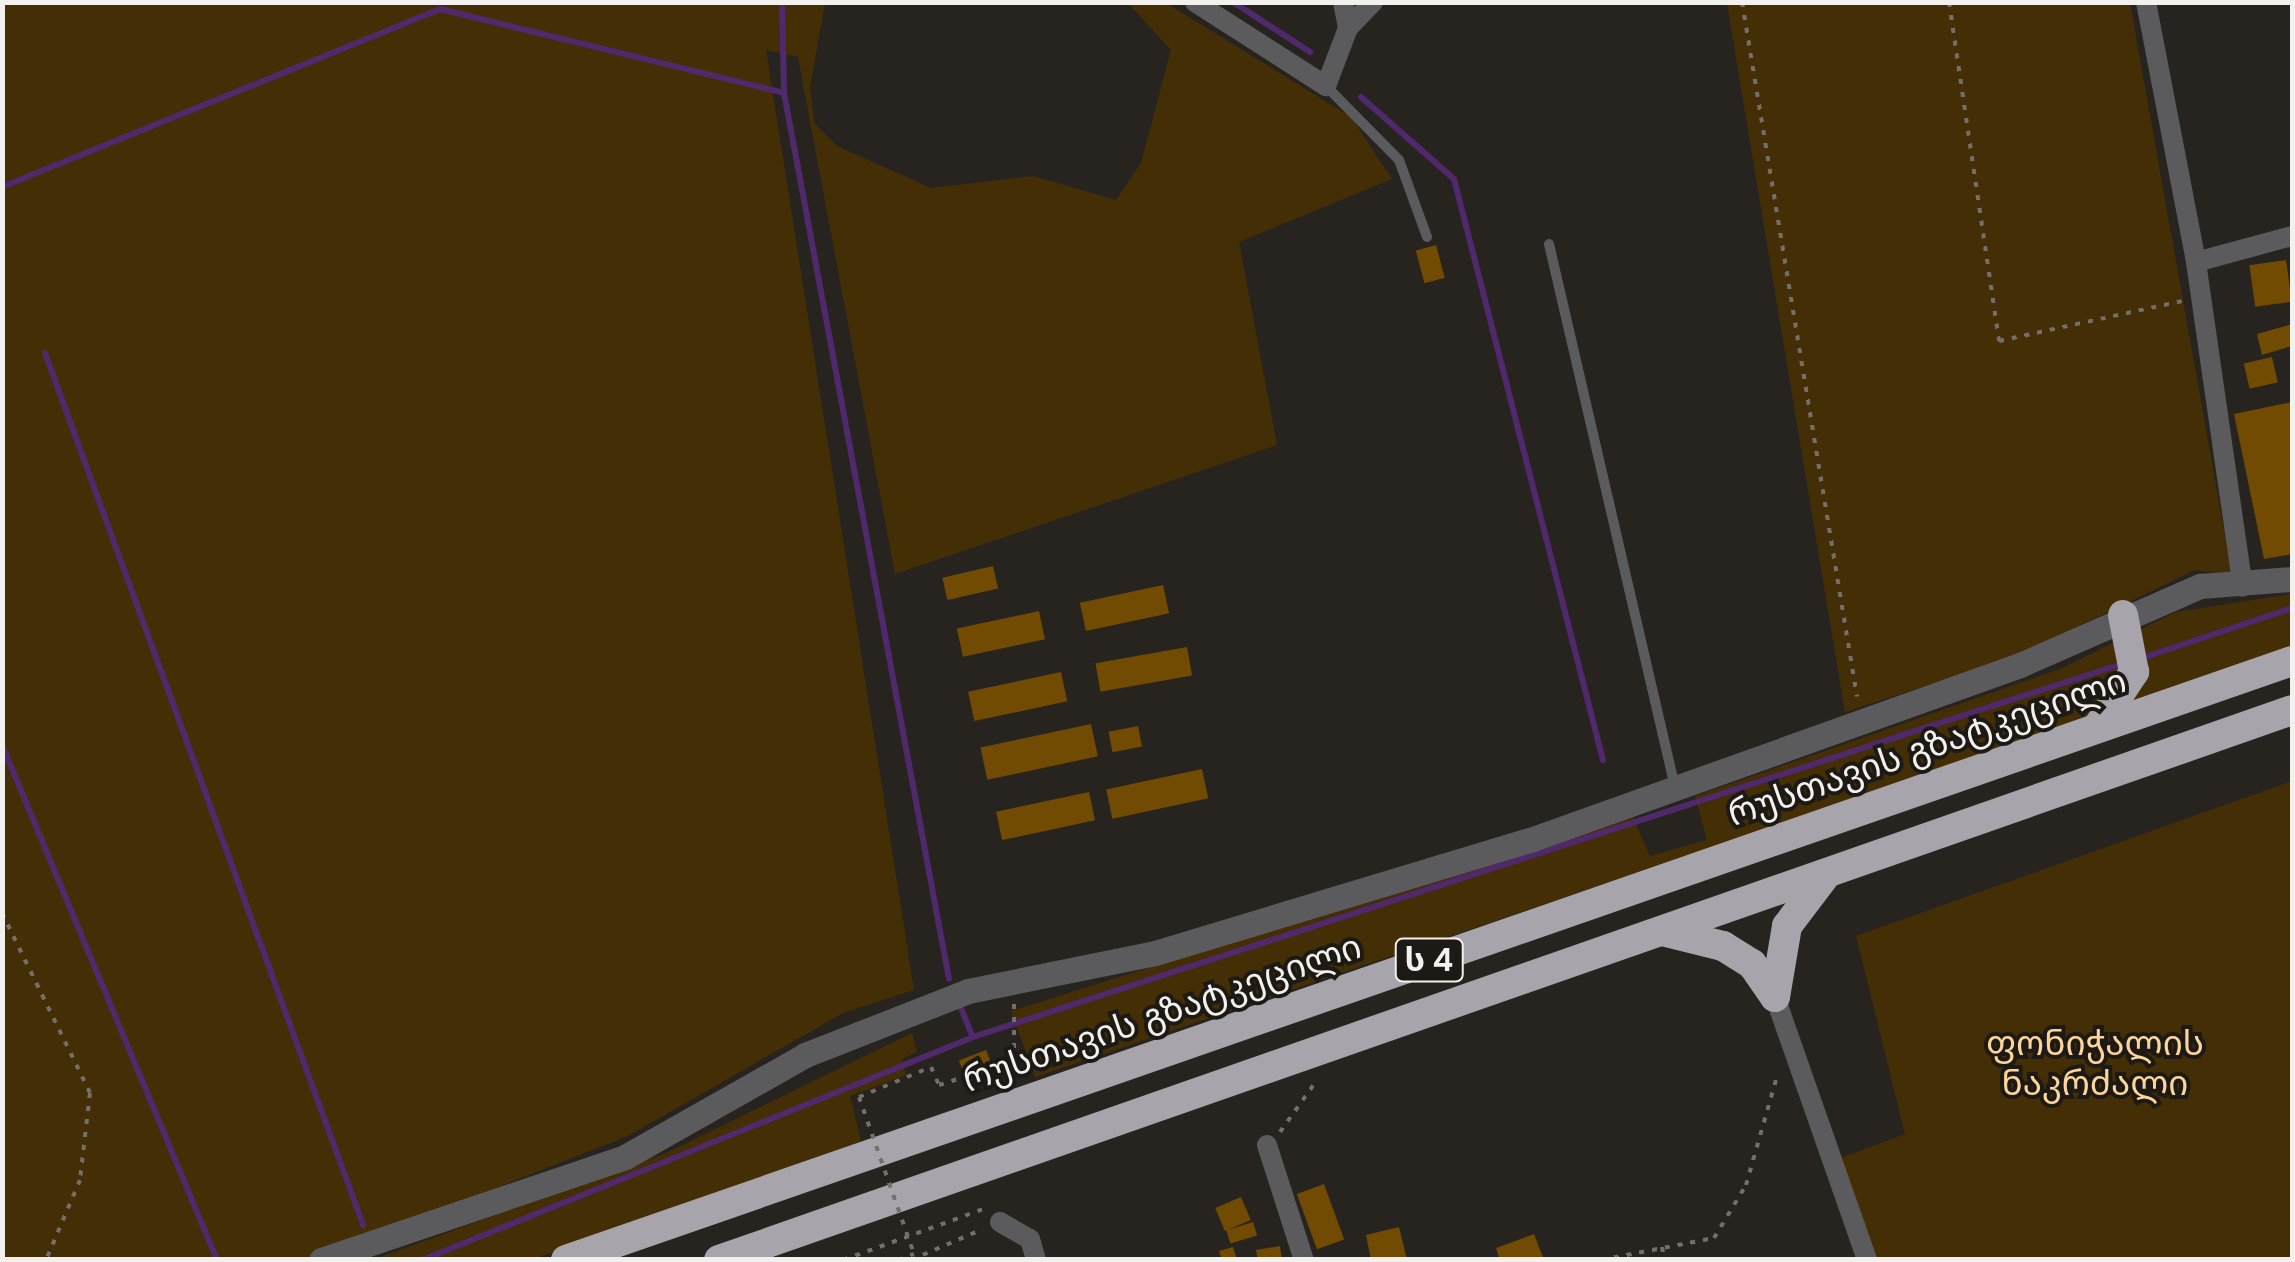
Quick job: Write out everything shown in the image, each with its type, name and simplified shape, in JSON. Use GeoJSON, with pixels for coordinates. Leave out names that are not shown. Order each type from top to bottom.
{"type":"FeatureCollection","features":[{"type":"Feature","properties":{"kind":"highway"},"geometry":{"type":"LineString","coordinates":[[2096,727],[2134,672],[2124,626]]}},
{"type":"Feature","properties":{"kind":"highway","name":"რუსთავის გზატკეცილი"},"geometry":{"type":"LineString","coordinates":[[566,1260],[2292,661]]}},
{"type":"Feature","properties":{"kind":"highway"},"geometry":{"type":"LineString","coordinates":[[2134,672],[2197,693]]}},
{"type":"Feature","properties":{"kind":"highway","name":"ს 4"},"geometry":{"type":"LineString","coordinates":[[719,1260],[2292,710]]}},
{"type":"Feature","properties":{"kind":"highway"},"geometry":{"type":"LineString","coordinates":[[1775,997],[1787,926],[1827,874]]}},
{"type":"Feature","properties":{"kind":"highway"},"geometry":{"type":"LineString","coordinates":[[1666,932],[1724,946],[1752,964],[1775,997]]}},
{"type":"Feature","properties":{"kind":"street"},"geometry":{"type":"LineString","coordinates":[[1195,2],[1326,86],[1348,28],[1373,2]]}},
{"type":"Feature","properties":{"kind":"street"},"geometry":{"type":"LineString","coordinates":[[1343,2],[1348,28]]}},
{"type":"Feature","properties":{"kind":"street"},"geometry":{"type":"LineString","coordinates":[[2146,2],[2196,262],[2195,298],[2243,586]]}},
{"type":"Feature","properties":{"kind":"street"},"geometry":{"type":"LineString","coordinates":[[2196,262],[2292,236]]}},
{"type":"Feature","properties":{"kind":"street"},"geometry":{"type":"LineString","coordinates":[[320,1260],[625,1157],[805,1055],[968,991],[1155,954],[1676,788],[2124,626],[2200,586],[2243,586],[2292,579]]}},
{"type":"Feature","properties":{"kind":"street"},"geometry":{"type":"LineString","coordinates":[[1775,997],[1867,1260]]}},
{"type":"Feature","properties":{"kind":"street"},"geometry":{"type":"LineString","coordinates":[[1267,1146],[1304,1260]]}},
{"type":"Feature","properties":{"kind":"street"},"geometry":{"type":"LineString","coordinates":[[1000,1222],[1030,1238],[1036,1260]]}},
{"type":"Feature","properties":{"kind":"lane"},"geometry":{"type":"LineString","coordinates":[[1326,86],[1399,160],[1427,237]]}},
{"type":"Feature","properties":{"kind":"lane"},"geometry":{"type":"LineString","coordinates":[[1550,244],[1676,788]]}},
{"type":"Feature","properties":{"kind":"path"},"geometry":{"type":"LineString","coordinates":[[1742,2],[1862,722]]}},
{"type":"Feature","properties":{"kind":"path"},"geometry":{"type":"LineString","coordinates":[[1949,2],[1999,341],[2195,298]]}},
{"type":"Feature","properties":{"kind":"path"},"geometry":{"type":"LineString","coordinates":[[2,912],[90,1093],[80,1180],[46,1260]]}},
{"type":"Feature","properties":{"kind":"path"},"geometry":{"type":"LineString","coordinates":[[912,1257],[859,1097],[932,1067],[939,1086],[1014,1061],[1014,1016]]}},
{"type":"Feature","properties":{"kind":"path"},"geometry":{"type":"LineString","coordinates":[[1601,1260],[1714,1238],[1746,1184],[1790,1046]]}},
{"type":"Feature","properties":{"kind":"path"},"geometry":{"type":"LineString","coordinates":[[1267,1146],[1306,1107],[1331,1048]]}},
{"type":"Feature","properties":{"kind":"path"},"geometry":{"type":"LineString","coordinates":[[843,1260],[990,1207],[1000,1222],[898,1260]]}},
{"type":"Feature","properties":{"kind":"path"},"geometry":{"type":"LineString","coordinates":[[1662,1248],[1664,1260]]}},
{"type":"Feature","properties":{"kind":"green space"},"geometry":{"type":"Polygon","coordinates":[[[2,3],[825,3],[810,87],[814,123],[837,146],[931,188],[1033,176],[1116,200],[1141,163],[1171,50],[1128,3],[1166,3],[1351,117],[1392,179],[1239,242],[1277,445],[895,574],[798,57],[766,50],[914,990],[843,1013],[628,1136],[316,1259],[3,1259],[2,3]]]}},
{"type":"Feature","properties":{"kind":"green space"},"geometry":{"type":"Polygon","coordinates":[[[1727,3],[2130,3],[2232,575],[2195,570],[2017,656],[1845,712],[1727,3]]]}},
{"type":"Feature","properties":{"kind":"green space"},"geometry":{"type":"Polygon","coordinates":[[[2292,594],[2292,651],[1035,1077],[1011,1011],[1632,816],[1650,856],[1707,840],[1695,796],[2060,669],[2176,612],[2292,594]]]}},
{"type":"Feature","properties":{"kind":"green space","name":"ფონიჭალის ნაკრძალი"},"geometry":{"type":"Polygon","coordinates":[[[2292,781],[2292,1259],[1876,1259],[1841,1158],[1905,1134],[1856,936],[2292,781]]]}},
{"type":"Feature","properties":{"kind":"green space"},"geometry":{"type":"Polygon","coordinates":[[[912,1033],[917,1052],[902,1059],[906,1075],[850,1096],[862,1145],[533,1259],[372,1260],[666,1153],[912,1033]]]}},
{"type":"Feature","properties":{"kind":"building"},"geometry":{"type":"Polygon","coordinates":[[[1436,245],[1445,278],[1425,283],[1416,250],[1436,245]]]}},
{"type":"Feature","properties":{"kind":"building"},"geometry":{"type":"Polygon","coordinates":[[[2286,260],[2292,302],[2255,307],[2249,265],[2286,260]]]}},
{"type":"Feature","properties":{"kind":"building"},"geometry":{"type":"Polygon","coordinates":[[[2292,324],[2292,346],[2262,355],[2257,334],[2292,324]]]}},
{"type":"Feature","properties":{"kind":"building"},"geometry":{"type":"Polygon","coordinates":[[[2272,357],[2278,382],[2250,389],[2244,364],[2272,357]]]}},
{"type":"Feature","properties":{"kind":"building"},"geometry":{"type":"Polygon","coordinates":[[[2292,402],[2292,554],[2264,559],[2234,414],[2292,402]]]}},
{"type":"Feature","properties":{"kind":"building"},"geometry":{"type":"Polygon","coordinates":[[[993,566],[998,588],[948,600],[942,578],[993,566]]]}},
{"type":"Feature","properties":{"kind":"building"},"geometry":{"type":"Polygon","coordinates":[[[1163,585],[1169,613],[1086,631],[1080,603],[1163,585]]]}},
{"type":"Feature","properties":{"kind":"building"},"geometry":{"type":"Polygon","coordinates":[[[1039,611],[1045,639],[963,657],[957,628],[1039,611]]]}},
{"type":"Feature","properties":{"kind":"building"},"geometry":{"type":"Polygon","coordinates":[[[1187,647],[1192,676],[1100,692],[1095,663],[1187,647]]]}},
{"type":"Feature","properties":{"kind":"building"},"geometry":{"type":"Polygon","coordinates":[[[1061,672],[1067,701],[974,721],[968,692],[1061,672]]]}},
{"type":"Feature","properties":{"kind":"building"},"geometry":{"type":"Polygon","coordinates":[[[1091,724],[1098,756],[987,780],[980,747],[1091,724]]]}},
{"type":"Feature","properties":{"kind":"building"},"geometry":{"type":"Polygon","coordinates":[[[1138,726],[1142,747],[1113,752],[1109,732],[1138,726]]]}},
{"type":"Feature","properties":{"kind":"building"},"geometry":{"type":"Polygon","coordinates":[[[1202,769],[1208,798],[1112,819],[1106,789],[1202,769]]]}},
{"type":"Feature","properties":{"kind":"building"},"geometry":{"type":"Polygon","coordinates":[[[1089,792],[1095,820],[1002,840],[996,812],[1089,792]]]}},
{"type":"Feature","properties":{"kind":"building"},"geometry":{"type":"Polygon","coordinates":[[[986,1050],[992,1066],[965,1076],[959,1060],[986,1050]]]}},
{"type":"Feature","properties":{"kind":"building"},"geometry":{"type":"Polygon","coordinates":[[[1324,1184],[1344,1239],[1317,1249],[1297,1194],[1324,1184]]]}},
{"type":"Feature","properties":{"kind":"building"},"geometry":{"type":"Polygon","coordinates":[[[1241,1197],[1251,1220],[1225,1231],[1215,1208],[1241,1197]]]}},
{"type":"Feature","properties":{"kind":"building"},"geometry":{"type":"Polygon","coordinates":[[[1253,1222],[1257,1235],[1230,1244],[1226,1230],[1253,1222]]]}},
{"type":"Feature","properties":{"kind":"building"},"geometry":{"type":"Polygon","coordinates":[[[1399,1227],[1407,1260],[1371,1260],[1366,1235],[1399,1227]]]}},
{"type":"Feature","properties":{"kind":"building"},"geometry":{"type":"Polygon","coordinates":[[[1534,1234],[1544,1260],[1500,1260],[1496,1248],[1534,1234]]]}},
{"type":"Feature","properties":{"kind":"building"},"geometry":{"type":"Polygon","coordinates":[[[1280,1246],[1282,1260],[1258,1260],[1256,1250],[1280,1246]]]}},
{"type":"Feature","properties":{"kind":"building"},"geometry":{"type":"Polygon","coordinates":[[[1233,1247],[1237,1260],[1222,1260],[1219,1251],[1233,1247]]]}},
{"type":"Feature","properties":{"kind":"waterway"},"geometry":{"type":"LineString","coordinates":[[782,2],[784,93],[949,979]]}},
{"type":"Feature","properties":{"kind":"waterway"},"geometry":{"type":"LineString","coordinates":[[1233,2],[1310,52]]}},
{"type":"Feature","properties":{"kind":"waterway"},"geometry":{"type":"LineString","coordinates":[[2,187],[440,9],[784,93]]}},
{"type":"Feature","properties":{"kind":"waterway"},"geometry":{"type":"LineString","coordinates":[[1361,97],[1454,179],[1603,760]]}},
{"type":"Feature","properties":{"kind":"waterway"},"geometry":{"type":"LineString","coordinates":[[45,353],[363,1225]]}},
{"type":"Feature","properties":{"kind":"waterway"},"geometry":{"type":"LineString","coordinates":[[2142,658],[2292,608]]}},
{"type":"Feature","properties":{"kind":"waterway"},"geometry":{"type":"LineString","coordinates":[[422,1260],[973,1037],[2125,663]]}},
{"type":"Feature","properties":{"kind":"waterway"},"geometry":{"type":"LineString","coordinates":[[2,745],[217,1260]]}},
{"type":"Feature","properties":{"kind":"waterway"},"geometry":{"type":"LineString","coordinates":[[961,1008],[973,1037]]}}]}
